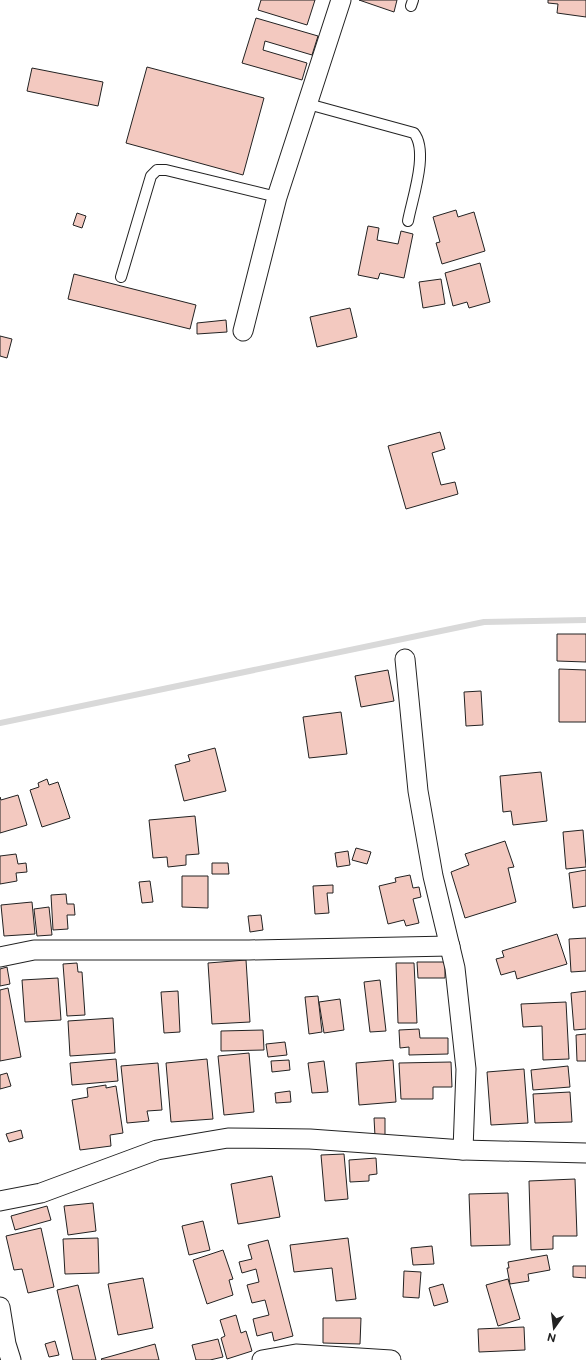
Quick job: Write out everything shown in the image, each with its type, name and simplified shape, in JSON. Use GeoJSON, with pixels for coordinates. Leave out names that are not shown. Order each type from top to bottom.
{"type":"FeatureCollection","features":[{"type":"Feature","properties":{"kind":"street"},"geometry":{"type":"LineString","coordinates":[[243,331],[277,197],[341,0]]}},
{"type":"Feature","properties":{"kind":"street"},"geometry":{"type":"LineString","coordinates":[[404,660],[418,791],[433,876],[455,968],[466,1070],[464,1150]]}},
{"type":"Feature","properties":{"kind":"street"},"geometry":{"type":"LineString","coordinates":[[0,957],[34,950],[248,950],[450,946]]}},
{"type":"Feature","properties":{"kind":"street"},"geometry":{"type":"LineString","coordinates":[[0,1201],[40,1193],[157,1150],[228,1138],[310,1139],[464,1150],[586,1152]]}},
{"type":"Feature","properties":{"kind":"street"},"geometry":{"type":"LineString","coordinates":[[0,1311],[11,1360]]}},
{"type":"Feature","properties":{"kind":"street"},"geometry":{"type":"LineString","coordinates":[[262,1360],[296,1354],[392,1360]]}},
{"type":"Feature","properties":{"kind":"lane"},"geometry":{"type":"LineString","coordinates":[[308,104],[414,133],[420,146],[419,167],[408,222]]}},
{"type":"Feature","properties":{"kind":"lane"},"geometry":{"type":"LineString","coordinates":[[121,277],[151,176],[157,170],[166,170],[277,197]]}},
{"type":"Feature","properties":{"kind":"building"},"geometry":{"type":"Polygon","coordinates":[[[261,0],[315,0],[307,25],[258,10],[261,0]]]}},
{"type":"Feature","properties":{"kind":"building"},"geometry":{"type":"Polygon","coordinates":[[[359,0],[397,0],[394,12],[359,0]]]}},
{"type":"Feature","properties":{"kind":"building"},"geometry":{"type":"Polygon","coordinates":[[[548,0],[586,0],[586,17],[557,13],[558,4],[548,3],[548,0]]]}},
{"type":"Feature","properties":{"kind":"building"},"geometry":{"type":"Polygon","coordinates":[[[256,18],[318,36],[312,55],[265,41],[263,50],[307,63],[302,80],[242,63],[256,18]]]}},
{"type":"Feature","properties":{"kind":"building"},"geometry":{"type":"Polygon","coordinates":[[[147,67],[264,98],[243,175],[126,143],[147,67]]]}},
{"type":"Feature","properties":{"kind":"building"},"geometry":{"type":"Polygon","coordinates":[[[32,68],[103,82],[98,106],[27,91],[32,68]]]}},
{"type":"Feature","properties":{"kind":"building"},"geometry":{"type":"Polygon","coordinates":[[[456,210],[458,217],[474,212],[485,251],[442,264],[436,243],[440,242],[433,217],[456,210]]]}},
{"type":"Feature","properties":{"kind":"building"},"geometry":{"type":"Polygon","coordinates":[[[77,213],[86,216],[82,228],[73,225],[77,213]]]}},
{"type":"Feature","properties":{"kind":"building"},"geometry":{"type":"Polygon","coordinates":[[[368,226],[379,228],[377,240],[398,244],[401,231],[413,234],[404,278],[380,273],[378,279],[358,275],[368,226]]]}},
{"type":"Feature","properties":{"kind":"building"},"geometry":{"type":"Polygon","coordinates":[[[480,263],[490,302],[469,308],[467,302],[453,306],[445,273],[480,263]]]}},
{"type":"Feature","properties":{"kind":"building"},"geometry":{"type":"Polygon","coordinates":[[[74,274],[196,305],[190,329],[68,299],[74,274]]]}},
{"type":"Feature","properties":{"kind":"building"},"geometry":{"type":"Polygon","coordinates":[[[441,279],[445,304],[423,308],[419,282],[441,279]]]}},
{"type":"Feature","properties":{"kind":"building"},"geometry":{"type":"Polygon","coordinates":[[[350,308],[357,337],[317,347],[310,317],[350,308]]]}},
{"type":"Feature","properties":{"kind":"building"},"geometry":{"type":"Polygon","coordinates":[[[226,320],[227,332],[197,334],[197,323],[226,320]]]}},
{"type":"Feature","properties":{"kind":"building"},"geometry":{"type":"Polygon","coordinates":[[[0,336],[12,339],[7,358],[0,356],[0,336]]]}},
{"type":"Feature","properties":{"kind":"building"},"geometry":{"type":"Polygon","coordinates":[[[440,432],[445,449],[432,453],[441,485],[455,482],[458,494],[406,509],[388,446],[440,432]]]}},
{"type":"Feature","properties":{"kind":"building"},"geometry":{"type":"Polygon","coordinates":[[[557,634],[586,634],[586,662],[557,661],[557,634]]]}},
{"type":"Feature","properties":{"kind":"building"},"geometry":{"type":"Polygon","coordinates":[[[559,669],[586,670],[586,722],[559,722],[559,669]]]}},
{"type":"Feature","properties":{"kind":"building"},"geometry":{"type":"Polygon","coordinates":[[[388,670],[394,701],[361,707],[355,676],[388,670]]]}},
{"type":"Feature","properties":{"kind":"building"},"geometry":{"type":"Polygon","coordinates":[[[481,691],[483,725],[466,726],[464,692],[481,691]]]}},
{"type":"Feature","properties":{"kind":"building"},"geometry":{"type":"Polygon","coordinates":[[[341,712],[347,754],[309,758],[303,717],[341,712]]]}},
{"type":"Feature","properties":{"kind":"building"},"geometry":{"type":"Polygon","coordinates":[[[215,748],[226,791],[184,801],[175,765],[190,761],[188,755],[215,748]]]}},
{"type":"Feature","properties":{"kind":"building"},"geometry":{"type":"Polygon","coordinates":[[[541,772],[547,821],[513,825],[511,811],[503,812],[500,776],[541,772]]]}},
{"type":"Feature","properties":{"kind":"building"},"geometry":{"type":"Polygon","coordinates":[[[47,779],[49,785],[58,782],[70,818],[42,827],[30,790],[39,787],[38,783],[47,779]]]}},
{"type":"Feature","properties":{"kind":"building"},"geometry":{"type":"Polygon","coordinates":[[[18,795],[27,825],[0,833],[0,797],[1,800],[18,795]]]}},
{"type":"Feature","properties":{"kind":"building"},"geometry":{"type":"Polygon","coordinates":[[[195,816],[199,854],[186,855],[186,865],[168,867],[167,857],[153,858],[149,820],[195,816]]]}},
{"type":"Feature","properties":{"kind":"building"},"geometry":{"type":"Polygon","coordinates":[[[583,830],[586,867],[566,869],[563,832],[583,830]]]}},
{"type":"Feature","properties":{"kind":"building"},"geometry":{"type":"Polygon","coordinates":[[[505,841],[514,867],[508,868],[516,902],[465,918],[451,872],[469,865],[465,854],[505,841]]]}},
{"type":"Feature","properties":{"kind":"building"},"geometry":{"type":"Polygon","coordinates":[[[356,848],[371,852],[367,864],[352,860],[356,848]]]}},
{"type":"Feature","properties":{"kind":"building"},"geometry":{"type":"Polygon","coordinates":[[[348,851],[350,865],[337,867],[335,853],[348,851]]]}},
{"type":"Feature","properties":{"kind":"building"},"geometry":{"type":"Polygon","coordinates":[[[16,854],[18,864],[26,863],[27,872],[16,873],[17,881],[0,884],[0,856],[16,854]]]}},
{"type":"Feature","properties":{"kind":"building"},"geometry":{"type":"Polygon","coordinates":[[[212,863],[228,863],[229,874],[212,874],[212,863]]]}},
{"type":"Feature","properties":{"kind":"building"},"geometry":{"type":"Polygon","coordinates":[[[586,870],[586,906],[573,908],[569,873],[586,870]]]}},
{"type":"Feature","properties":{"kind":"building"},"geometry":{"type":"Polygon","coordinates":[[[410,875],[413,888],[419,887],[421,897],[413,899],[419,923],[406,926],[404,920],[388,924],[379,886],[396,882],[395,878],[410,875]]]}},
{"type":"Feature","properties":{"kind":"building"},"geometry":{"type":"Polygon","coordinates":[[[182,876],[208,876],[208,908],[182,907],[182,876]]]}},
{"type":"Feature","properties":{"kind":"building"},"geometry":{"type":"Polygon","coordinates":[[[150,881],[153,902],[142,903],[139,882],[150,881]]]}},
{"type":"Feature","properties":{"kind":"building"},"geometry":{"type":"Polygon","coordinates":[[[333,885],[333,893],[327,893],[329,913],[315,914],[313,886],[333,885]]]}},
{"type":"Feature","properties":{"kind":"building"},"geometry":{"type":"Polygon","coordinates":[[[66,894],[67,904],[74,904],[75,915],[67,915],[68,929],[53,930],[51,895],[66,894]]]}},
{"type":"Feature","properties":{"kind":"building"},"geometry":{"type":"Polygon","coordinates":[[[32,902],[35,934],[4,936],[1,905],[32,902]]]}},
{"type":"Feature","properties":{"kind":"building"},"geometry":{"type":"Polygon","coordinates":[[[49,907],[52,935],[37,936],[34,909],[49,907]]]}},
{"type":"Feature","properties":{"kind":"building"},"geometry":{"type":"Polygon","coordinates":[[[261,915],[263,930],[250,932],[248,916],[261,915]]]}},
{"type":"Feature","properties":{"kind":"building"},"geometry":{"type":"Polygon","coordinates":[[[557,934],[567,964],[517,979],[515,971],[501,975],[496,959],[504,957],[502,951],[557,934]]]}},
{"type":"Feature","properties":{"kind":"building"},"geometry":{"type":"Polygon","coordinates":[[[586,938],[586,971],[571,972],[569,939],[586,938]]]}},
{"type":"Feature","properties":{"kind":"building"},"geometry":{"type":"Polygon","coordinates":[[[246,960],[250,1022],[212,1024],[208,963],[246,960]]]}},
{"type":"Feature","properties":{"kind":"building"},"geometry":{"type":"Polygon","coordinates":[[[417,962],[445,962],[445,978],[418,978],[417,962]]]}},
{"type":"Feature","properties":{"kind":"building"},"geometry":{"type":"Polygon","coordinates":[[[77,963],[78,972],[82,972],[85,1015],[67,1016],[63,964],[77,963]]]}},
{"type":"Feature","properties":{"kind":"building"},"geometry":{"type":"Polygon","coordinates":[[[396,963],[414,963],[417,1023],[398,1023],[396,963]]]}},
{"type":"Feature","properties":{"kind":"building"},"geometry":{"type":"Polygon","coordinates":[[[7,967],[10,984],[0,986],[0,969],[7,967]]]}},
{"type":"Feature","properties":{"kind":"building"},"geometry":{"type":"Polygon","coordinates":[[[58,978],[61,1020],[25,1022],[22,980],[58,978]]]}},
{"type":"Feature","properties":{"kind":"building"},"geometry":{"type":"Polygon","coordinates":[[[380,980],[386,1031],[370,1032],[364,982],[380,980]]]}},
{"type":"Feature","properties":{"kind":"building"},"geometry":{"type":"Polygon","coordinates":[[[8,988],[21,1057],[0,1061],[0,990],[8,988]]]}},
{"type":"Feature","properties":{"kind":"building"},"geometry":{"type":"Polygon","coordinates":[[[178,991],[180,1032],[164,1033],[161,992],[178,991]]]}},
{"type":"Feature","properties":{"kind":"building"},"geometry":{"type":"Polygon","coordinates":[[[586,991],[586,1029],[574,1030],[571,993],[586,991]]]}},
{"type":"Feature","properties":{"kind":"building"},"geometry":{"type":"Polygon","coordinates":[[[318,996],[322,1032],[309,1034],[305,997],[318,996]]]}},
{"type":"Feature","properties":{"kind":"building"},"geometry":{"type":"Polygon","coordinates":[[[340,999],[344,1030],[324,1033],[319,1002],[340,999]]]}},
{"type":"Feature","properties":{"kind":"building"},"geometry":{"type":"Polygon","coordinates":[[[566,1002],[569,1059],[543,1060],[542,1026],[523,1027],[521,1004],[566,1002]]]}},
{"type":"Feature","properties":{"kind":"building"},"geometry":{"type":"Polygon","coordinates":[[[113,1018],[115,1053],[70,1056],[68,1021],[113,1018]]]}},
{"type":"Feature","properties":{"kind":"building"},"geometry":{"type":"Polygon","coordinates":[[[419,1029],[420,1038],[448,1038],[448,1054],[409,1055],[409,1047],[400,1048],[399,1030],[419,1029]]]}},
{"type":"Feature","properties":{"kind":"building"},"geometry":{"type":"Polygon","coordinates":[[[263,1030],[264,1050],[221,1051],[221,1031],[263,1030]]]}},
{"type":"Feature","properties":{"kind":"building"},"geometry":{"type":"Polygon","coordinates":[[[586,1034],[586,1061],[577,1061],[576,1035],[586,1034]]]}},
{"type":"Feature","properties":{"kind":"building"},"geometry":{"type":"Polygon","coordinates":[[[285,1042],[287,1055],[268,1057],[266,1044],[285,1042]]]}},
{"type":"Feature","properties":{"kind":"building"},"geometry":{"type":"Polygon","coordinates":[[[249,1053],[254,1112],[224,1115],[218,1056],[249,1053]]]}},
{"type":"Feature","properties":{"kind":"building"},"geometry":{"type":"Polygon","coordinates":[[[116,1059],[118,1081],[72,1085],[70,1063],[116,1059]]]}},
{"type":"Feature","properties":{"kind":"building"},"geometry":{"type":"Polygon","coordinates":[[[207,1059],[213,1119],[171,1122],[166,1063],[207,1059]]]}},
{"type":"Feature","properties":{"kind":"building"},"geometry":{"type":"Polygon","coordinates":[[[289,1060],[290,1070],[272,1072],[271,1061],[289,1060]]]}},
{"type":"Feature","properties":{"kind":"building"},"geometry":{"type":"Polygon","coordinates":[[[393,1060],[396,1102],[359,1105],[356,1063],[393,1060]]]}},
{"type":"Feature","properties":{"kind":"building"},"geometry":{"type":"Polygon","coordinates":[[[324,1061],[328,1092],[312,1093],[308,1063],[324,1061]]]}},
{"type":"Feature","properties":{"kind":"building"},"geometry":{"type":"Polygon","coordinates":[[[451,1062],[452,1087],[433,1087],[433,1099],[401,1099],[399,1063],[451,1062]]]}},
{"type":"Feature","properties":{"kind":"building"},"geometry":{"type":"Polygon","coordinates":[[[158,1063],[162,1110],[147,1111],[149,1121],[127,1123],[121,1066],[158,1063]]]}},
{"type":"Feature","properties":{"kind":"building"},"geometry":{"type":"Polygon","coordinates":[[[568,1066],[570,1087],[533,1090],[531,1070],[568,1066]]]}},
{"type":"Feature","properties":{"kind":"building"},"geometry":{"type":"Polygon","coordinates":[[[524,1069],[528,1123],[491,1125],[487,1072],[524,1069]]]}},
{"type":"Feature","properties":{"kind":"building"},"geometry":{"type":"Polygon","coordinates":[[[7,1073],[11,1086],[0,1089],[0,1075],[7,1073]]]}},
{"type":"Feature","properties":{"kind":"building"},"geometry":{"type":"Polygon","coordinates":[[[106,1085],[106,1088],[116,1086],[123,1133],[110,1135],[111,1146],[80,1150],[72,1100],[88,1097],[87,1088],[106,1085]]]}},
{"type":"Feature","properties":{"kind":"building"},"geometry":{"type":"Polygon","coordinates":[[[290,1091],[291,1102],[276,1103],[275,1093],[290,1091]]]}},
{"type":"Feature","properties":{"kind":"building"},"geometry":{"type":"Polygon","coordinates":[[[570,1092],[572,1122],[535,1123],[533,1094],[570,1092]]]}},
{"type":"Feature","properties":{"kind":"building"},"geometry":{"type":"Polygon","coordinates":[[[374,1118],[385,1118],[385,1136],[375,1136],[374,1118]]]}},
{"type":"Feature","properties":{"kind":"building"},"geometry":{"type":"Polygon","coordinates":[[[21,1130],[23,1138],[9,1142],[6,1134],[21,1130]]]}},
{"type":"Feature","properties":{"kind":"building"},"geometry":{"type":"Polygon","coordinates":[[[344,1154],[348,1199],[325,1201],[321,1155],[344,1154]]]}},
{"type":"Feature","properties":{"kind":"building"},"geometry":{"type":"Polygon","coordinates":[[[376,1158],[377,1174],[369,1175],[369,1181],[350,1182],[349,1160],[376,1158]]]}},
{"type":"Feature","properties":{"kind":"building"},"geometry":{"type":"Polygon","coordinates":[[[272,1176],[280,1217],[238,1224],[231,1184],[272,1176]]]}},
{"type":"Feature","properties":{"kind":"building"},"geometry":{"type":"Polygon","coordinates":[[[575,1179],[577,1236],[553,1236],[553,1249],[531,1250],[529,1181],[575,1179]]]}},
{"type":"Feature","properties":{"kind":"building"},"geometry":{"type":"Polygon","coordinates":[[[508,1193],[510,1245],[471,1246],[469,1194],[508,1193]]]}},
{"type":"Feature","properties":{"kind":"building"},"geometry":{"type":"Polygon","coordinates":[[[93,1203],[96,1231],[68,1235],[64,1206],[93,1203]]]}},
{"type":"Feature","properties":{"kind":"building"},"geometry":{"type":"Polygon","coordinates":[[[47,1206],[51,1220],[15,1230],[11,1216],[47,1206]]]}},
{"type":"Feature","properties":{"kind":"building"},"geometry":{"type":"Polygon","coordinates":[[[203,1221],[210,1250],[189,1255],[182,1226],[203,1221]]]}},
{"type":"Feature","properties":{"kind":"building"},"geometry":{"type":"Polygon","coordinates":[[[41,1228],[54,1287],[28,1293],[22,1269],[14,1270],[6,1236],[41,1228]]]}},
{"type":"Feature","properties":{"kind":"building"},"geometry":{"type":"Polygon","coordinates":[[[98,1238],[99,1273],[65,1274],[63,1239],[98,1238]]]}},
{"type":"Feature","properties":{"kind":"building"},"geometry":{"type":"Polygon","coordinates":[[[348,1238],[356,1299],[336,1301],[332,1268],[294,1272],[290,1245],[348,1238]]]}},
{"type":"Feature","properties":{"kind":"building"},"geometry":{"type":"Polygon","coordinates":[[[268,1240],[293,1336],[274,1341],[272,1332],[257,1336],[253,1319],[269,1315],[265,1300],[252,1303],[247,1285],[259,1282],[256,1269],[242,1273],[239,1262],[252,1259],[248,1245],[268,1240]]]}},
{"type":"Feature","properties":{"kind":"building"},"geometry":{"type":"Polygon","coordinates":[[[432,1246],[434,1264],[413,1265],[411,1248],[432,1246]]]}},
{"type":"Feature","properties":{"kind":"building"},"geometry":{"type":"Polygon","coordinates":[[[223,1250],[233,1279],[229,1280],[233,1295],[207,1304],[193,1260],[223,1250]]]}},
{"type":"Feature","properties":{"kind":"building"},"geometry":{"type":"Polygon","coordinates":[[[547,1255],[550,1270],[528,1274],[529,1281],[510,1284],[507,1268],[509,1268],[508,1262],[547,1255]]]}},
{"type":"Feature","properties":{"kind":"building"},"geometry":{"type":"Polygon","coordinates":[[[573,1266],[586,1266],[586,1278],[573,1277],[573,1266]]]}},
{"type":"Feature","properties":{"kind":"building"},"geometry":{"type":"Polygon","coordinates":[[[404,1271],[421,1272],[419,1298],[403,1297],[404,1271]]]}},
{"type":"Feature","properties":{"kind":"building"},"geometry":{"type":"Polygon","coordinates":[[[143,1278],[153,1328],[118,1335],[108,1284],[143,1278]]]}},
{"type":"Feature","properties":{"kind":"building"},"geometry":{"type":"Polygon","coordinates":[[[508,1279],[520,1319],[498,1326],[486,1285],[508,1279]]]}},
{"type":"Feature","properties":{"kind":"building"},"geometry":{"type":"Polygon","coordinates":[[[443,1284],[448,1302],[434,1306],[429,1288],[443,1284]]]}},
{"type":"Feature","properties":{"kind":"building"},"geometry":{"type":"Polygon","coordinates":[[[78,1285],[96,1360],[73,1360],[57,1290],[78,1285]]]}},
{"type":"Feature","properties":{"kind":"building"},"geometry":{"type":"Polygon","coordinates":[[[236,1315],[241,1333],[246,1331],[252,1351],[227,1359],[221,1338],[225,1336],[220,1320],[236,1315]]]}},
{"type":"Feature","properties":{"kind":"building"},"geometry":{"type":"Polygon","coordinates":[[[323,1318],[361,1318],[360,1344],[323,1343],[323,1318]]]}},
{"type":"Feature","properties":{"kind":"building"},"geometry":{"type":"Polygon","coordinates":[[[524,1327],[525,1350],[479,1352],[478,1329],[524,1327]]]}},
{"type":"Feature","properties":{"kind":"building"},"geometry":{"type":"Polygon","coordinates":[[[218,1339],[223,1357],[210,1360],[196,1360],[192,1345],[218,1339]]]}},
{"type":"Feature","properties":{"kind":"building"},"geometry":{"type":"Polygon","coordinates":[[[55,1341],[59,1355],[49,1357],[45,1344],[55,1341]]]}},
{"type":"Feature","properties":{"kind":"building"},"geometry":{"type":"Polygon","coordinates":[[[155,1344],[159,1360],[101,1359],[155,1344]]]}},
{"type":"Feature","properties":{"kind":"waterway"},"geometry":{"type":"LineString","coordinates":[[0,723],[484,622],[586,620]]}}]}
